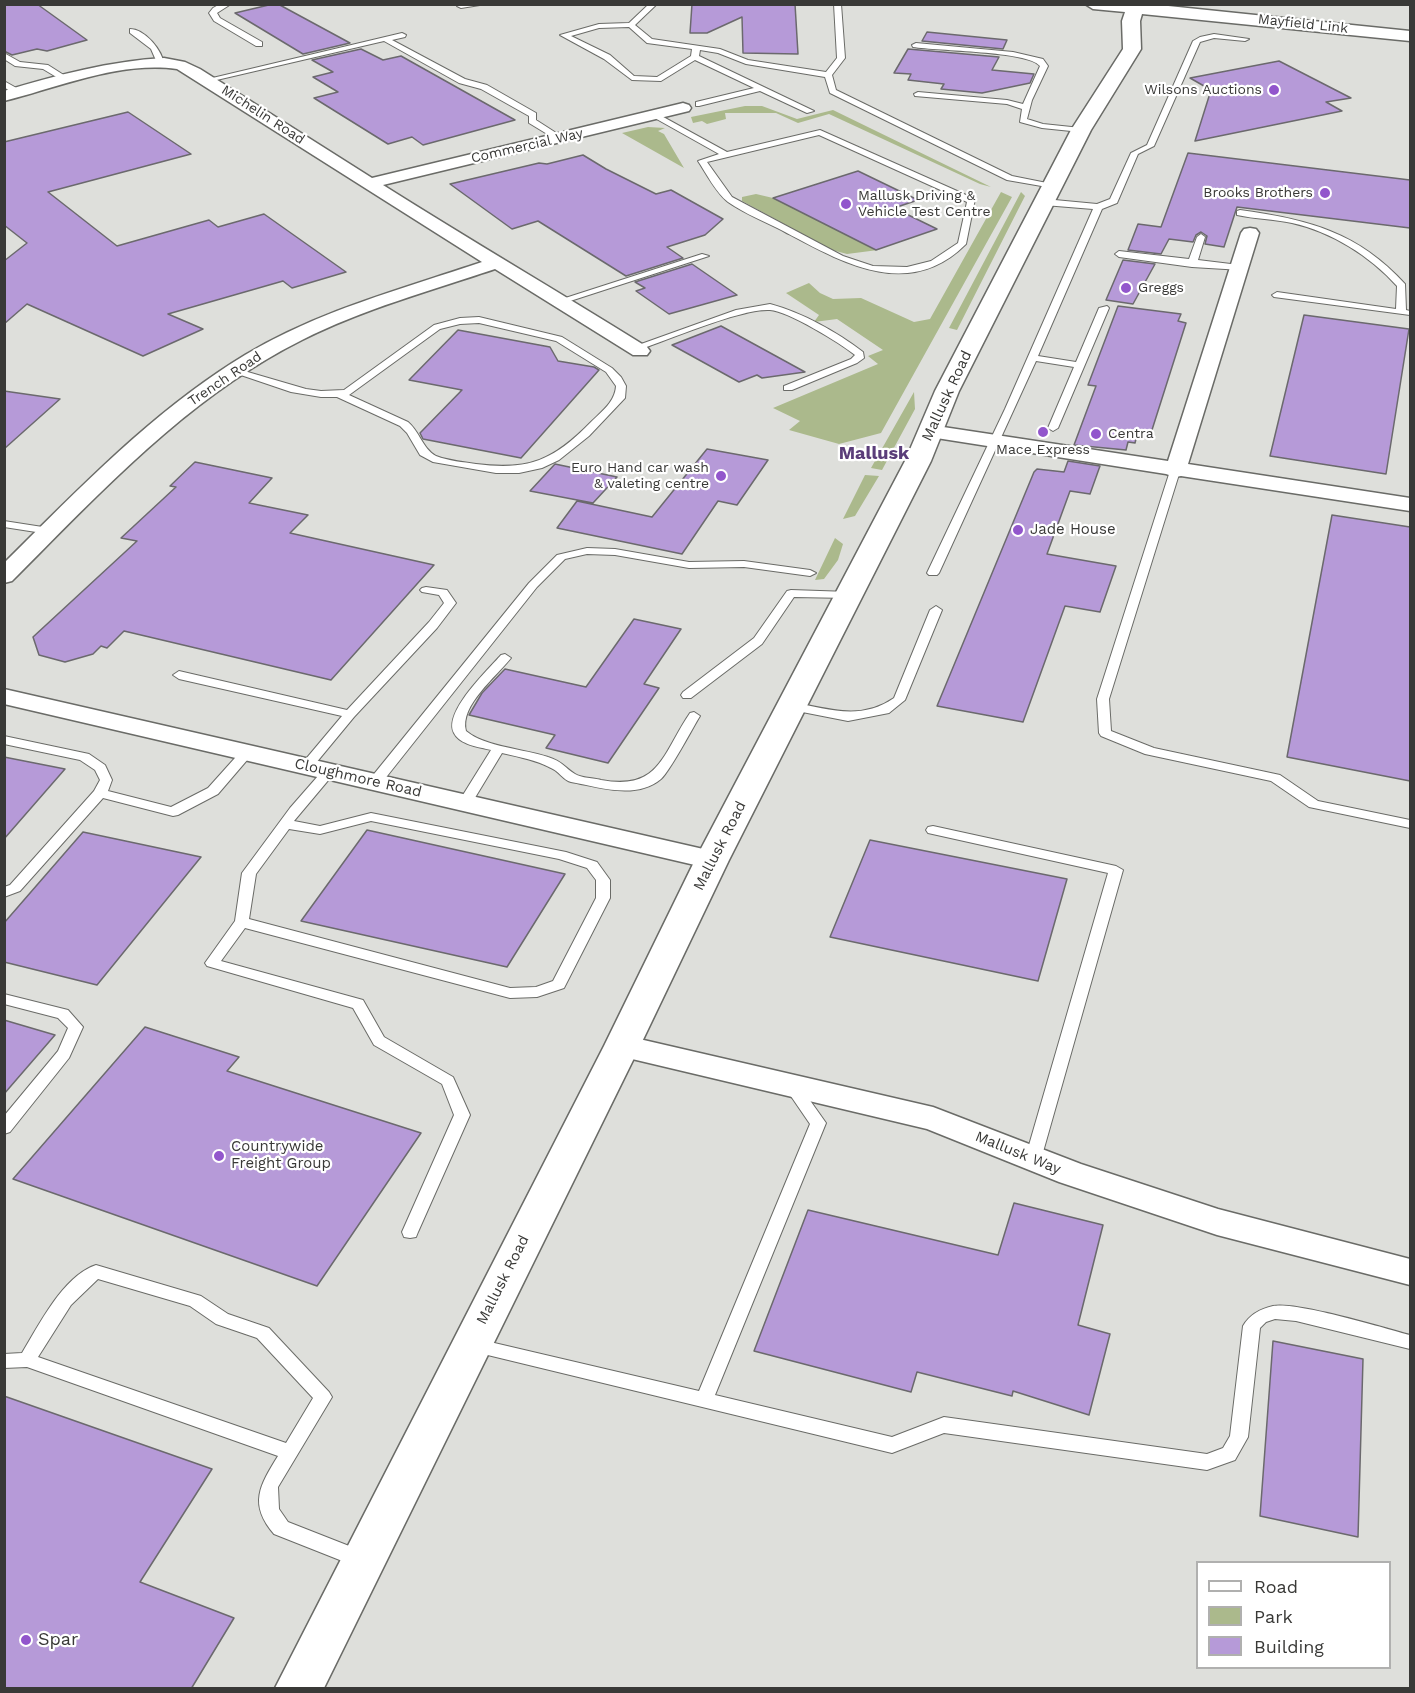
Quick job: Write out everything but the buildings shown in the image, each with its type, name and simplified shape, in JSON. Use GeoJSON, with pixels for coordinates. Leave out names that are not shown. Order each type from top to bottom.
{"type":"FeatureCollection","features":[{"type":"Feature","properties":{"kind":"main road"},"geometry":{"type":"LineString","coordinates":[[1081,4],[1106,17],[1132,49]]}},
{"type":"Feature","properties":{"kind":"main road","name":"Mayfield Link"},"geometry":{"type":"LineString","coordinates":[[1093,4],[1160,7],[1410,36]]}},
{"type":"Feature","properties":{"kind":"main road"},"geometry":{"type":"LineString","coordinates":[[1132,49],[1131,21],[1135,6]]}},
{"type":"Feature","properties":{"kind":"main road","name":"Mallusk Road"},"geometry":{"type":"LineString","coordinates":[[299,1689],[712,860],[918,461],[947,391],[1048,193],[1081,130],[1132,49],[1142,43],[1160,7]]}},
{"type":"Feature","properties":{"kind":"street","name":"Michelin Road"},"geometry":{"type":"LineString","coordinates":[[9,91],[130,65],[161,63],[180,65],[208,80],[638,350]]}},
{"type":"Feature","properties":{"kind":"street","name":"Commercial Way"},"geometry":{"type":"LineString","coordinates":[[370,183],[691,106]]}},
{"type":"Feature","properties":{"kind":"street"},"geometry":{"type":"LineString","coordinates":[[1175,471],[1250,233]]}},
{"type":"Feature","properties":{"kind":"street","name":"Trench Road"},"geometry":{"type":"LineString","coordinates":[[4,576],[170,417],[234,371],[294,337],[355,310],[496,262]]}},
{"type":"Feature","properties":{"kind":"street"},"geometry":{"type":"LineString","coordinates":[[930,431],[1175,471],[1410,505]]}},
{"type":"Feature","properties":{"kind":"street","name":"Cloughmore Road"},"geometry":{"type":"LineString","coordinates":[[4,696],[712,860]]}},
{"type":"Feature","properties":{"kind":"street","name":"Mallusk Way"},"geometry":{"type":"LineString","coordinates":[[621,1046],[933,1119],[1033,1159],[1217,1222],[1410,1272]]}},
{"type":"Feature","properties":{"kind":"lane"},"geometry":{"type":"LineString","coordinates":[[228,4],[215,9],[213,13],[217,19],[259,44]]}},
{"type":"Feature","properties":{"kind":"lane"},"geometry":{"type":"LineString","coordinates":[[461,6],[483,4]]}},
{"type":"Feature","properties":{"kind":"lane"},"geometry":{"type":"LineString","coordinates":[[654,4],[631,25],[599,26],[564,35],[607,57],[632,78],[658,79],[696,53],[720,51],[746,62],[828,75]]}},
{"type":"Feature","properties":{"kind":"lane"},"geometry":{"type":"LineString","coordinates":[[828,75],[842,58],[837,4]]}},
{"type":"Feature","properties":{"kind":"lane"},"geometry":{"type":"LineString","coordinates":[[631,25],[650,41],[696,53],[810,111]]}},
{"type":"Feature","properties":{"kind":"lane"},"geometry":{"type":"LineString","coordinates":[[134,31],[154,48],[161,63]]}},
{"type":"Feature","properties":{"kind":"lane"},"geometry":{"type":"LineString","coordinates":[[208,80],[402,35]]}},
{"type":"Feature","properties":{"kind":"lane"},"geometry":{"type":"LineString","coordinates":[[828,75],[833,91],[854,103],[1010,178],[1048,193],[1098,207],[1113,201],[1135,153],[1150,146],[1197,41],[1203,37],[1245,39]]}},
{"type":"Feature","properties":{"kind":"lane"},"geometry":{"type":"LineString","coordinates":[[386,39],[462,81],[484,87],[509,101],[533,115],[532,121],[560,138]]}},
{"type":"Feature","properties":{"kind":"lane"},"geometry":{"type":"LineString","coordinates":[[916,45],[1013,54],[1040,61],[1044,66],[1025,107],[1023,115],[1025,122],[1081,130]]}},
{"type":"Feature","properties":{"kind":"lane"},"geometry":{"type":"LineString","coordinates":[[4,54],[18,64],[45,68],[66,80]]}},
{"type":"Feature","properties":{"kind":"lane"},"geometry":{"type":"LineString","coordinates":[[691,106],[761,88]]}},
{"type":"Feature","properties":{"kind":"lane"},"geometry":{"type":"LineString","coordinates":[[918,94],[1007,102],[1025,107]]}},
{"type":"Feature","properties":{"kind":"lane"},"geometry":{"type":"LineString","coordinates":[[656,115],[726,155],[819,132],[972,201],[962,244],[934,263],[907,270],[872,270],[840,258],[729,199],[702,161],[726,155]]}},
{"type":"Feature","properties":{"kind":"lane"},"geometry":{"type":"LineString","coordinates":[[933,573],[1033,358],[1098,207]]}},
{"type":"Feature","properties":{"kind":"lane"},"geometry":{"type":"LineString","coordinates":[[1240,213],[1289,219],[1310,225],[1360,250],[1390,272],[1402,286],[1406,313],[1278,295]]}},
{"type":"Feature","properties":{"kind":"lane"},"geometry":{"type":"LineString","coordinates":[[1192,264],[1201,237]]}},
{"type":"Feature","properties":{"kind":"lane"},"geometry":{"type":"LineString","coordinates":[[1119,254],[1239,268]]}},
{"type":"Feature","properties":{"kind":"lane"},"geometry":{"type":"LineString","coordinates":[[561,301],[705,256]]}},
{"type":"Feature","properties":{"kind":"lane"},"geometry":{"type":"LineString","coordinates":[[638,350],[739,312],[770,307],[784,311],[844,342],[860,354],[859,358],[854,361],[788,388]]}},
{"type":"Feature","properties":{"kind":"lane"},"geometry":{"type":"LineString","coordinates":[[1053,428],[1104,308]]}},
{"type":"Feature","properties":{"kind":"lane"},"geometry":{"type":"LineString","coordinates":[[234,371],[298,390],[339,394],[413,430],[421,449],[435,460],[500,470],[534,468],[564,455],[621,398],[622,393],[618,379],[609,370],[559,339],[479,320],[460,321],[437,327],[347,392],[339,394]]}},
{"type":"Feature","properties":{"kind":"lane"},"geometry":{"type":"LineString","coordinates":[[1033,358],[1080,365]]}},
{"type":"Feature","properties":{"kind":"lane"},"geometry":{"type":"LineString","coordinates":[[1175,471],[1103,699],[1105,733],[1150,751],[1275,778],[1314,804],[1410,824]]}},
{"type":"Feature","properties":{"kind":"lane"},"geometry":{"type":"LineString","coordinates":[[4,524],[49,531]]}},
{"type":"Feature","properties":{"kind":"lane"},"geometry":{"type":"LineString","coordinates":[[375,782],[526,594],[561,557],[587,551],[615,552],[689,565],[744,564],[810,573]]}},
{"type":"Feature","properties":{"kind":"lane"},"geometry":{"type":"LineString","coordinates":[[410,1232],[462,1115],[448,1081],[379,1041],[358,1004],[213,963],[242,922],[249,873],[287,824],[350,714],[433,626],[450,603],[443,592],[426,590]]}},
{"type":"Feature","properties":{"kind":"lane"},"geometry":{"type":"LineString","coordinates":[[687,695],[758,640],[791,593],[849,595]]}},
{"type":"Feature","properties":{"kind":"lane"},"geometry":{"type":"LineString","coordinates":[[792,706],[848,717],[885,710],[899,700],[936,610]]}},
{"type":"Feature","properties":{"kind":"lane"},"geometry":{"type":"LineString","coordinates":[[506,658],[461,710],[457,723],[460,732],[471,739],[546,760],[560,767],[571,778],[610,786],[640,785],[657,776],[694,716]]}},
{"type":"Feature","properties":{"kind":"lane"},"geometry":{"type":"LineString","coordinates":[[179,675],[350,714]]}},
{"type":"Feature","properties":{"kind":"lane"},"geometry":{"type":"LineString","coordinates":[[4,740],[84,757],[100,768],[106,780],[100,793],[15,888],[4,893]]}},
{"type":"Feature","properties":{"kind":"lane"},"geometry":{"type":"LineString","coordinates":[[465,803],[499,748]]}},
{"type":"Feature","properties":{"kind":"lane"},"geometry":{"type":"LineString","coordinates":[[100,793],[173,812],[213,791],[248,752]]}},
{"type":"Feature","properties":{"kind":"lane"},"geometry":{"type":"LineString","coordinates":[[242,922],[510,993],[537,992],[559,984],[603,898],[603,880],[592,865],[561,855],[371,817],[320,830],[287,824]]}},
{"type":"Feature","properties":{"kind":"lane"},"geometry":{"type":"LineString","coordinates":[[933,830],[1116,870],[1033,1159]]}},
{"type":"Feature","properties":{"kind":"lane"},"geometry":{"type":"LineString","coordinates":[[4,999],[63,1014],[76,1027],[63,1054],[4,1128]]}},
{"type":"Feature","properties":{"kind":"lane"},"geometry":{"type":"LineString","coordinates":[[704,1401],[818,1123],[792,1086]]}},
{"type":"Feature","properties":{"kind":"lane"},"geometry":{"type":"LineString","coordinates":[[27,1360],[59,1307],[80,1283],[96,1272],[195,1301],[222,1319],[263,1333],[323,1397],[269,1486],[267,1499],[273,1520],[281,1528],[362,1559]]}},
{"type":"Feature","properties":{"kind":"lane"},"geometry":{"type":"LineString","coordinates":[[471,1344],[892,1445],[944,1425],[1207,1462],[1229,1455],[1239,1437],[1252,1326],[1260,1317],[1275,1312],[1296,1314],[1410,1342]]}},
{"type":"Feature","properties":{"kind":"lane"},"geometry":{"type":"LineString","coordinates":[[4,1361],[27,1360],[290,1452]]}},
{"type":"Feature","properties":{"kind":"green space"},"geometry":{"type":"Polygon","coordinates":[[[745,106],[762,106],[797,119],[833,110],[991,187],[829,114],[798,123],[776,113],[725,113],[726,119],[707,124],[702,121],[693,123],[691,117],[745,106]]]}},
{"type":"Feature","properties":{"kind":"green space"},"geometry":{"type":"Polygon","coordinates":[[[648,127],[665,128],[658,131],[664,134],[684,168],[622,133],[648,127]]]}},
{"type":"Feature","properties":{"kind":"green space"},"geometry":{"type":"Polygon","coordinates":[[[1001,192],[1012,197],[881,433],[839,444],[789,430],[800,421],[773,408],[878,364],[868,356],[883,350],[837,319],[814,322],[819,315],[786,293],[809,283],[820,293],[833,299],[861,298],[914,322],[930,319],[1001,192]]]}},
{"type":"Feature","properties":{"kind":"green space"},"geometry":{"type":"Polygon","coordinates":[[[1021,192],[1025,196],[957,330],[949,328],[1021,192]]]}},
{"type":"Feature","properties":{"kind":"green space"},"geometry":{"type":"Polygon","coordinates":[[[756,194],[773,198],[878,250],[847,254],[832,250],[742,201],[742,197],[756,194]]]}},
{"type":"Feature","properties":{"kind":"green space"},"geometry":{"type":"Polygon","coordinates":[[[914,392],[915,409],[882,470],[871,468],[914,392]]]}},
{"type":"Feature","properties":{"kind":"green space"},"geometry":{"type":"Polygon","coordinates":[[[865,475],[879,476],[855,516],[843,519],[865,475]]]}},
{"type":"Feature","properties":{"kind":"green space"},"geometry":{"type":"Polygon","coordinates":[[[835,538],[843,544],[838,560],[824,579],[815,580],[835,538]]]}},
{"type":"Feature","properties":{"kind":"place","name":"Wilsons Auctions"},"geometry":{"type":"Point","coordinates":[1274,90]}},
{"type":"Feature","properties":{"kind":"place","name":"Brooks Brothers"},"geometry":{"type":"Point","coordinates":[1325,193]}},
{"type":"Feature","properties":{"kind":"place","name":"Mallusk Driving & Vehicle Test Centre"},"geometry":{"type":"Point","coordinates":[846,204]}},
{"type":"Feature","properties":{"kind":"place","name":"Greggs"},"geometry":{"type":"Point","coordinates":[1126,288]}},
{"type":"Feature","properties":{"kind":"place","name":"Mace Express"},"geometry":{"type":"Point","coordinates":[1043,432]}},
{"type":"Feature","properties":{"kind":"place","name":"Centra"},"geometry":{"type":"Point","coordinates":[1096,434]}},
{"type":"Feature","properties":{"kind":"place","name":"Euro Hand car wash & valeting centre"},"geometry":{"type":"Point","coordinates":[721,476]}},
{"type":"Feature","properties":{"kind":"place","name":"Jade House"},"geometry":{"type":"Point","coordinates":[1018,530]}},
{"type":"Feature","properties":{"kind":"place","name":"Countrywide Freight Group"},"geometry":{"type":"Point","coordinates":[219,1156]}},
{"type":"Feature","properties":{"kind":"place","name":"Spar"},"geometry":{"type":"Point","coordinates":[26,1640]}},
{"type":"Feature","properties":{"kind":"district","name":"Mallusk"},"geometry":{"type":"Point","coordinates":[874,454]}}]}
